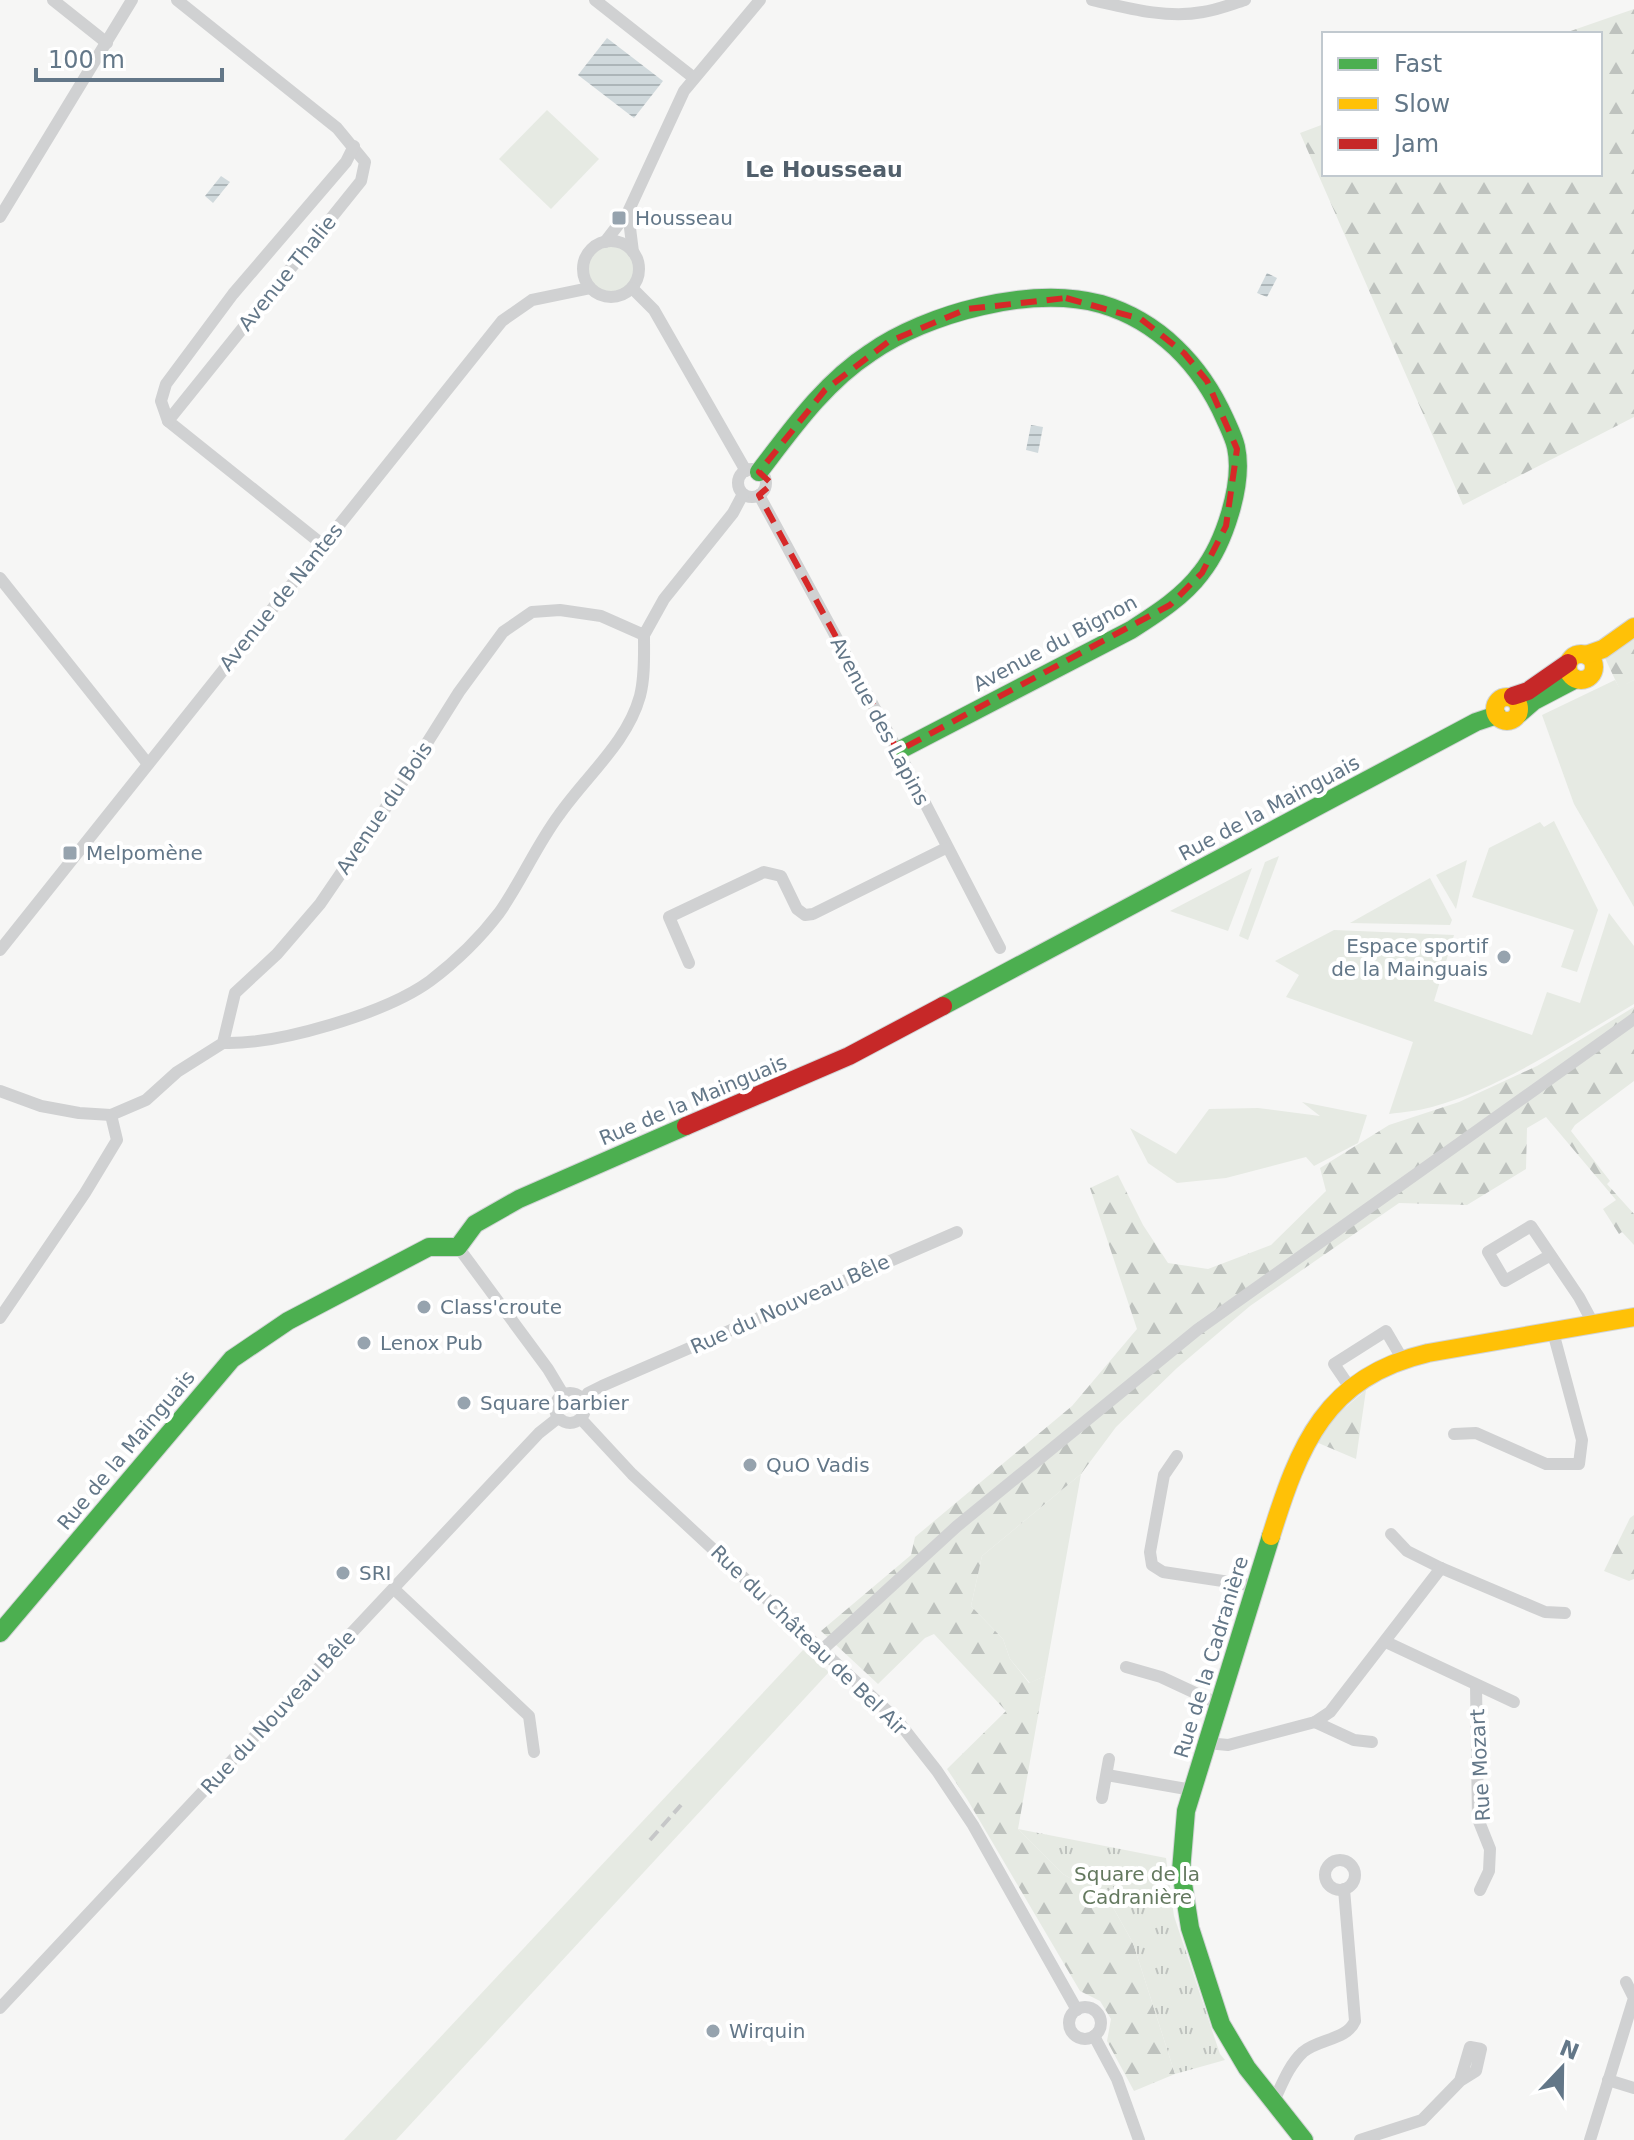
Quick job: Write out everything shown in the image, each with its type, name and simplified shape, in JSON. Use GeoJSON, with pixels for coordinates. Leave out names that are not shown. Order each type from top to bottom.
{"type":"FeatureCollection","features":[{"type":"Feature","properties":{"kind":"street"},"geometry":{"type":"LineString","coordinates":[[53,0],[107,43]]}},
{"type":"Feature","properties":{"kind":"street"},"geometry":{"type":"LineString","coordinates":[[0,217],[132,0]]}},
{"type":"Feature","properties":{"kind":"street"},"geometry":{"type":"LineString","coordinates":[[177,0],[337,128],[354,146],[346,162],[233,294],[166,384],[161,401],[168,421],[323,545]]}},
{"type":"Feature","properties":{"kind":"street"},"geometry":{"type":"LineString","coordinates":[[595,0],[694,78]]}},
{"type":"Feature","properties":{"kind":"street"},"geometry":{"type":"LineString","coordinates":[[628,212],[633,252],[639,270],[632,288],[616,297],[598,294],[590,288],[583,273],[583,265],[591,250],[605,242],[628,212],[684,91],[760,0]]}},
{"type":"Feature","properties":{"kind":"street"},"geometry":{"type":"LineString","coordinates":[[1092,0],[1165,13],[1202,13],[1245,0]]}},
{"type":"Feature","properties":{"kind":"street","name":"Avenue Thalie"},"geometry":{"type":"LineString","coordinates":[[168,421],[361,181],[365,162],[354,146]]}},
{"type":"Feature","properties":{"kind":"street"},"geometry":{"type":"LineString","coordinates":[[605,242],[621,243],[633,252]]}},
{"type":"Feature","properties":{"kind":"street","name":"Avenue de Nantes"},"geometry":{"type":"LineString","coordinates":[[0,950],[502,321],[512,311],[532,300],[590,288]]}},
{"type":"Feature","properties":{"kind":"street"},"geometry":{"type":"LineString","coordinates":[[632,288],[654,310],[753,472],[765,484],[759,495],[751,497],[743,494],[738,482],[753,472]]}},
{"type":"Feature","properties":{"kind":"street","name":"Avenue du Bignon"},"geometry":{"type":"LineString","coordinates":[[753,472],[825,390],[859,362],[900,336],[967,309],[1066,298],[1100,304],[1141,319],[1184,353],[1207,381],[1237,449],[1236,489],[1226,526],[1202,573],[1170,605],[1123,635],[898,751]]}},
{"type":"Feature","properties":{"kind":"street"},"geometry":{"type":"LineString","coordinates":[[0,1091],[41,1106],[111,1115],[146,1100],[177,1072],[223,1043],[289,1036],[367,1011],[427,983],[456,959],[498,915],[559,815],[628,727],[640,694],[644,635],[664,599],[733,513],[743,494]]}},
{"type":"Feature","properties":{"kind":"street","name":"Avenue des Lapins"},"geometry":{"type":"LineString","coordinates":[[759,495],[898,751],[1000,948]]}},
{"type":"Feature","properties":{"kind":"street"},"geometry":{"type":"LineString","coordinates":[[0,578],[148,764]]}},
{"type":"Feature","properties":{"kind":"street","name":"Avenue du Bois"},"geometry":{"type":"LineString","coordinates":[[223,1043],[235,993],[277,954],[320,904],[479,662],[503,632],[532,612],[560,610],[601,616],[644,635]]}},
{"type":"Feature","properties":{"kind":"street"},"geometry":{"type":"LineString","coordinates":[[1581,666],[1634,627]]}},
{"type":"Feature","properties":{"kind":"street"},"geometry":{"type":"LineString","coordinates":[[1581,666],[1634,643]]}},
{"type":"Feature","properties":{"kind":"street","name":"Rue de la Mainguais"},"geometry":{"type":"LineString","coordinates":[[0,1633],[232,1359],[288,1321],[429,1247],[458,1247],[475,1224],[519,1199],[849,1056],[1476,722],[1497,715],[1497,701],[1504,697],[1515,705],[1528,691],[1581,666]]}},
{"type":"Feature","properties":{"kind":"street"},"geometry":{"type":"LineString","coordinates":[[689,963],[669,917],[764,872],[781,876],[797,909],[805,915],[813,914],[946,848]]}},
{"type":"Feature","properties":{"kind":"street"},"geometry":{"type":"LineString","coordinates":[[823,1649],[956,1527],[1197,1330],[1634,1019]]}},
{"type":"Feature","properties":{"kind":"street"},"geometry":{"type":"LineString","coordinates":[[0,1318],[117,1140],[111,1115]]}},
{"type":"Feature","properties":{"kind":"street"},"geometry":{"type":"LineString","coordinates":[[1549,1256],[1505,1281],[1488,1252],[1531,1226],[1594,1325]]}},
{"type":"Feature","properties":{"kind":"street","name":"Rue du Nouveau Bêle"},"geometry":{"type":"LineString","coordinates":[[583,1400],[588,1393],[602,1386],[957,1232]]}},
{"type":"Feature","properties":{"kind":"street"},"geometry":{"type":"LineString","coordinates":[[458,1247],[563,1394]]}},
{"type":"Feature","properties":{"kind":"street","name":"Rue de la Cadranière"},"geometry":{"type":"LineString","coordinates":[[1304,2140],[1229,2039],[1212,2001],[1189,1928],[1181,1890],[1180,1862],[1183,1828],[1192,1790],[1297,1457],[1331,1407],[1351,1389],[1403,1360],[1634,1317]]}},
{"type":"Feature","properties":{"kind":"street"},"geometry":{"type":"LineString","coordinates":[[1351,1389],[1334,1364],[1386,1331],[1403,1360]]}},
{"type":"Feature","properties":{"kind":"street"},"geometry":{"type":"LineString","coordinates":[[1454,1434],[1476,1433],[1546,1464],[1579,1464],[1582,1440],[1553,1332]]}},
{"type":"Feature","properties":{"kind":"street"},"geometry":{"type":"LineString","coordinates":[[563,1394],[576,1394],[583,1400],[585,1410],[581,1419],[567,1423],[558,1418],[555,1405],[563,1394]]}},
{"type":"Feature","properties":{"kind":"street","name":"Rue du Nouveau Bêle"},"geometry":{"type":"LineString","coordinates":[[0,2008],[539,1433],[558,1418]]}},
{"type":"Feature","properties":{"kind":"street","name":"Rue du Château de Bel Air"},"geometry":{"type":"LineString","coordinates":[[581,1419],[632,1474],[888,1711],[937,1771],[973,1825],[1077,2010]]}},
{"type":"Feature","properties":{"kind":"street"},"geometry":{"type":"LineString","coordinates":[[1177,1456],[1164,1475],[1150,1552],[1152,1565],[1163,1572],[1256,1586]]}},
{"type":"Feature","properties":{"kind":"street"},"geometry":{"type":"LineString","coordinates":[[1391,1534],[1407,1551],[1441,1568],[1545,1612],[1565,1613]]}},
{"type":"Feature","properties":{"kind":"street"},"geometry":{"type":"LineString","coordinates":[[1207,1743],[1228,1745],[1315,1722],[1330,1712],[1441,1568]]}},
{"type":"Feature","properties":{"kind":"street"},"geometry":{"type":"LineString","coordinates":[[394,1589],[529,1716],[534,1752]]}},
{"type":"Feature","properties":{"kind":"street","name":"Rue Mozart"},"geometry":{"type":"LineString","coordinates":[[1386,1642],[1514,1702]]}},
{"type":"Feature","properties":{"kind":"street"},"geometry":{"type":"LineString","coordinates":[[1126,1667],[1161,1677],[1219,1704]]}},
{"type":"Feature","properties":{"kind":"street","name":"Rue Mozart"},"geometry":{"type":"LineString","coordinates":[[1476,1685],[1478,1819],[1490,1849],[1489,1871],[1480,1890]]}},
{"type":"Feature","properties":{"kind":"street"},"geometry":{"type":"LineString","coordinates":[[1315,1722],[1354,1740],[1372,1742]]}},
{"type":"Feature","properties":{"kind":"street"},"geometry":{"type":"LineString","coordinates":[[1102,1798],[1109,1759]]}},
{"type":"Feature","properties":{"kind":"street"},"geometry":{"type":"LineString","coordinates":[[1107,1775],[1192,1790]]}},
{"type":"Feature","properties":{"kind":"street"},"geometry":{"type":"LineString","coordinates":[[1274,2101],[1290,2068],[1304,2051],[1349,2031],[1355,2021],[1344,1889]]}},
{"type":"Feature","properties":{"kind":"street"},"geometry":{"type":"LineString","coordinates":[[1590,2140],[1634,1998],[1626,1982]]}},
{"type":"Feature","properties":{"kind":"street"},"geometry":{"type":"LineString","coordinates":[[1089,2008],[1099,2015],[1101,2026],[1094,2036],[1082,2039],[1072,2032],[1070,2020],[1077,2010],[1089,2008]]}},
{"type":"Feature","properties":{"kind":"street"},"geometry":{"type":"LineString","coordinates":[[1094,2036],[1117,2079],[1139,2140]]}},
{"type":"Feature","properties":{"kind":"street"},"geometry":{"type":"LineString","coordinates":[[1608,2080],[1634,2088]]}},
{"type":"Feature","properties":{"kind":"street"},"geometry":{"type":"LineString","coordinates":[[1360,2140],[1422,2120],[1460,2081]]}},
{"type":"Feature","properties":{"kind":"highlighted area"},"geometry":{"type":"Polygon","coordinates":[[[1066,298],[1141,319],[1184,353],[1207,381],[1237,449],[1226,526],[1202,573],[1170,605],[898,751],[759,495],[772,484],[759,472],[825,390],[888,342],[967,309],[1066,298]]]}},
{"type":"Feature","properties":{"kind":"green space"},"geometry":{"type":"Polygon","coordinates":[[[1634,9],[1634,417],[1463,505],[1300,133],[1322,125],[1322,176],[1602,176],[1602,32],[1568,32],[1634,9]]]}},
{"type":"Feature","properties":{"kind":"green space"},"geometry":{"type":"Polygon","coordinates":[[[547,110],[599,159],[551,209],[499,159],[547,110]]]}},
{"type":"Feature","properties":{"kind":"green space"},"geometry":{"type":"Polygon","coordinates":[[[611,246],[628,252],[634,269],[628,286],[611,292],[594,286],[588,269],[594,252],[611,246]]]}},
{"type":"Feature","properties":{"kind":"green space"},"geometry":{"type":"Polygon","coordinates":[[[1634,619],[1634,680],[1619,688],[1597,641],[1634,619]]]}},
{"type":"Feature","properties":{"kind":"green space"},"geometry":{"type":"Polygon","coordinates":[[[1615,680],[1619,687],[1634,680],[1634,907],[1574,804],[1542,715],[1615,680]]]}},
{"type":"Feature","properties":{"kind":"green space"},"geometry":{"type":"Polygon","coordinates":[[[1554,821],[1598,910],[1577,972],[1561,967],[1574,930],[1472,897],[1489,848],[1540,822],[1544,827],[1554,821]]]}},
{"type":"Feature","properties":{"kind":"green space"},"geometry":{"type":"Polygon","coordinates":[[[1279,856],[1248,940],[1239,936],[1265,862],[1279,856]]]}},
{"type":"Feature","properties":{"kind":"green space"},"geometry":{"type":"Polygon","coordinates":[[[1467,860],[1456,909],[1436,875],[1467,860]]]}},
{"type":"Feature","properties":{"kind":"green space"},"geometry":{"type":"Polygon","coordinates":[[[1252,868],[1228,931],[1170,911],[1252,868]]]}},
{"type":"Feature","properties":{"kind":"green space"},"geometry":{"type":"Polygon","coordinates":[[[1430,878],[1452,920],[1450,925],[1350,923],[1430,878]]]}},
{"type":"Feature","properties":{"kind":"green space"},"geometry":{"type":"Polygon","coordinates":[[[1609,913],[1634,946],[1634,1004],[1510,1076],[1458,1099],[1410,1111],[1389,1114],[1413,1042],[1286,997],[1299,975],[1275,961],[1334,930],[1454,935],[1434,1001],[1532,1035],[1547,992],[1580,1003],[1609,913]]]}},
{"type":"Feature","properties":{"kind":"green space"},"geometry":{"type":"Polygon","coordinates":[[[1634,1007],[1634,1081],[1571,1131],[1610,1181],[1607,1184],[1634,1214],[1634,1245],[1622,1232],[1619,1234],[1603,1209],[1616,1200],[1546,1117],[1527,1128],[1526,1169],[1467,1205],[1399,1203],[1250,1306],[1177,1368],[1116,1427],[1081,1474],[982,1556],[971,1606],[1003,1639],[1010,1659],[1029,1683],[1045,1676],[1018,1829],[1063,1874],[1110,1902],[1133,1943],[1175,2074],[1134,2091],[1107,2041],[1111,2019],[1100,2001],[1080,1991],[947,1769],[1006,1711],[934,1634],[925,1638],[878,1684],[821,1631],[911,1555],[915,1537],[1072,1406],[1137,1329],[1090,1188],[1118,1175],[1143,1225],[1168,1263],[1208,1269],[1271,1245],[1326,1191],[1320,1168],[1389,1125],[1459,1102],[1537,1066],[1634,1007]]]}},
{"type":"Feature","properties":{"kind":"green space"},"geometry":{"type":"Polygon","coordinates":[[[1302,1102],[1367,1115],[1358,1143],[1314,1166],[1306,1157],[1226,1178],[1177,1183],[1148,1163],[1130,1128],[1176,1154],[1209,1109],[1258,1108],[1320,1116],[1302,1102]]]}},
{"type":"Feature","properties":{"kind":"green space"},"geometry":{"type":"Polygon","coordinates":[[[1366,1390],[1356,1459],[1316,1442],[1334,1417],[1366,1390]]]}},
{"type":"Feature","properties":{"kind":"green space"},"geometry":{"type":"Polygon","coordinates":[[[1081,1474],[1045,1676],[1030,1683],[1010,1659],[1003,1639],[971,1606],[982,1556],[1081,1474]]]}},
{"type":"Feature","properties":{"kind":"green space"},"geometry":{"type":"Polygon","coordinates":[[[1634,1515],[1634,1579],[1629,1581],[1604,1571],[1634,1515]]]}},
{"type":"Feature","properties":{"kind":"green space"},"geometry":{"type":"Polygon","coordinates":[[[803,1650],[829,1672],[396,2140],[344,2140],[803,1650]]]}},
{"type":"Feature","properties":{"kind":"green space","name":"Square de la Cadranière"},"geometry":{"type":"Polygon","coordinates":[[[1018,1829],[1166,1858],[1174,1916],[1220,2054],[1225,2060],[1175,2074],[1133,1943],[1110,1902],[1063,1874],[1018,1829]]]}},
{"type":"Feature","properties":{"kind":"shaded area"},"geometry":{"type":"Polygon","coordinates":[[[607,38],[663,81],[634,118],[578,75],[607,38]]]}},
{"type":"Feature","properties":{"kind":"shaded area"},"geometry":{"type":"Polygon","coordinates":[[[221,176],[230,182],[213,203],[205,196],[221,176]]]}},
{"type":"Feature","properties":{"kind":"shaded area"},"geometry":{"type":"Polygon","coordinates":[[[1267,273],[1277,278],[1267,297],[1257,293],[1267,273]]]}},
{"type":"Feature","properties":{"kind":"shaded area"},"geometry":{"type":"Polygon","coordinates":[[[1031,425],[1043,427],[1038,453],[1026,450],[1031,425]]]}},
{"type":"Feature","properties":{"kind":"railway"},"geometry":{"type":"LineString","coordinates":[[650,1840],[681,1805]]}},
{"type":"Feature","properties":{"kind":"traffic: fast"},"geometry":{"type":"LineString","coordinates":[[759,472],[823,392],[870,353],[920,326],[950,315],[1013,301],[1074,299],[1101,304],[1141,322],[1191,363],[1225,419],[1233,437],[1238,462],[1235,495],[1217,546],[1201,573],[1186,590],[1131,630],[898,751]]}},
{"type":"Feature","properties":{"kind":"traffic: fast"},"geometry":{"type":"LineString","coordinates":[[1519,714],[1534,701],[1576,679]]}},
{"type":"Feature","properties":{"kind":"traffic: fast"},"geometry":{"type":"LineString","coordinates":[[943,1006],[1476,722],[1497,715]]}},
{"type":"Feature","properties":{"kind":"traffic: fast"},"geometry":{"type":"LineString","coordinates":[[0,1633],[232,1359],[288,1321],[429,1247],[458,1247],[475,1224],[519,1199],[686,1126]]}},
{"type":"Feature","properties":{"kind":"traffic: fast"},"geometry":{"type":"LineString","coordinates":[[1271,1536],[1186,1811],[1181,1871],[1190,1928],[1221,2024],[1247,2068],[1304,2140]]}},
{"type":"Feature","properties":{"kind":"traffic: slow"},"geometry":{"type":"LineString","coordinates":[[1586,655],[1603,649],[1634,627]]}},
{"type":"Feature","properties":{"kind":"traffic: slow"},"geometry":{"type":"LineString","coordinates":[[1581,654],[1590,658],[1594,667],[1590,676],[1581,680],[1572,676],[1568,667],[1572,658],[1581,654]]}},
{"type":"Feature","properties":{"kind":"traffic: slow"},"geometry":{"type":"LineString","coordinates":[[1507,697],[1516,700],[1519,709],[1516,718],[1507,721],[1498,718],[1495,709],[1498,700],[1507,697]]}},
{"type":"Feature","properties":{"kind":"traffic: slow"},"geometry":{"type":"LineString","coordinates":[[1271,1536],[1306,1445],[1321,1420],[1340,1398],[1364,1379],[1393,1364],[1428,1353],[1634,1317]]}},
{"type":"Feature","properties":{"kind":"traffic: jam"},"geometry":{"type":"LineString","coordinates":[[1513,696],[1528,691],[1568,663]]}},
{"type":"Feature","properties":{"kind":"traffic: jam"},"geometry":{"type":"LineString","coordinates":[[686,1126],[849,1056],[943,1006]]}},
{"type":"Feature","properties":{"kind":"place","name":"Housseau"},"geometry":{"type":"Point","coordinates":[619,218]}},
{"type":"Feature","properties":{"kind":"place","name":"Melpomène"},"geometry":{"type":"Point","coordinates":[70,853]}},
{"type":"Feature","properties":{"kind":"place","name":"Espace sportif de la Mainguais"},"geometry":{"type":"Point","coordinates":[1504,957]}},
{"type":"Feature","properties":{"kind":"place","name":"Class'croute"},"geometry":{"type":"Point","coordinates":[424,1307]}},
{"type":"Feature","properties":{"kind":"place","name":"Lenox Pub"},"geometry":{"type":"Point","coordinates":[364,1343]}},
{"type":"Feature","properties":{"kind":"place","name":"Square barbier"},"geometry":{"type":"Point","coordinates":[464,1403]}},
{"type":"Feature","properties":{"kind":"place","name":"QuO Vadis"},"geometry":{"type":"Point","coordinates":[750,1465]}},
{"type":"Feature","properties":{"kind":"place","name":"SRI"},"geometry":{"type":"Point","coordinates":[343,1573]}},
{"type":"Feature","properties":{"kind":"place","name":"Wirquin"},"geometry":{"type":"Point","coordinates":[713,2031]}},
{"type":"Feature","properties":{"kind":"district","name":"Le Housseau"},"geometry":{"type":"Point","coordinates":[824,169]}}]}
